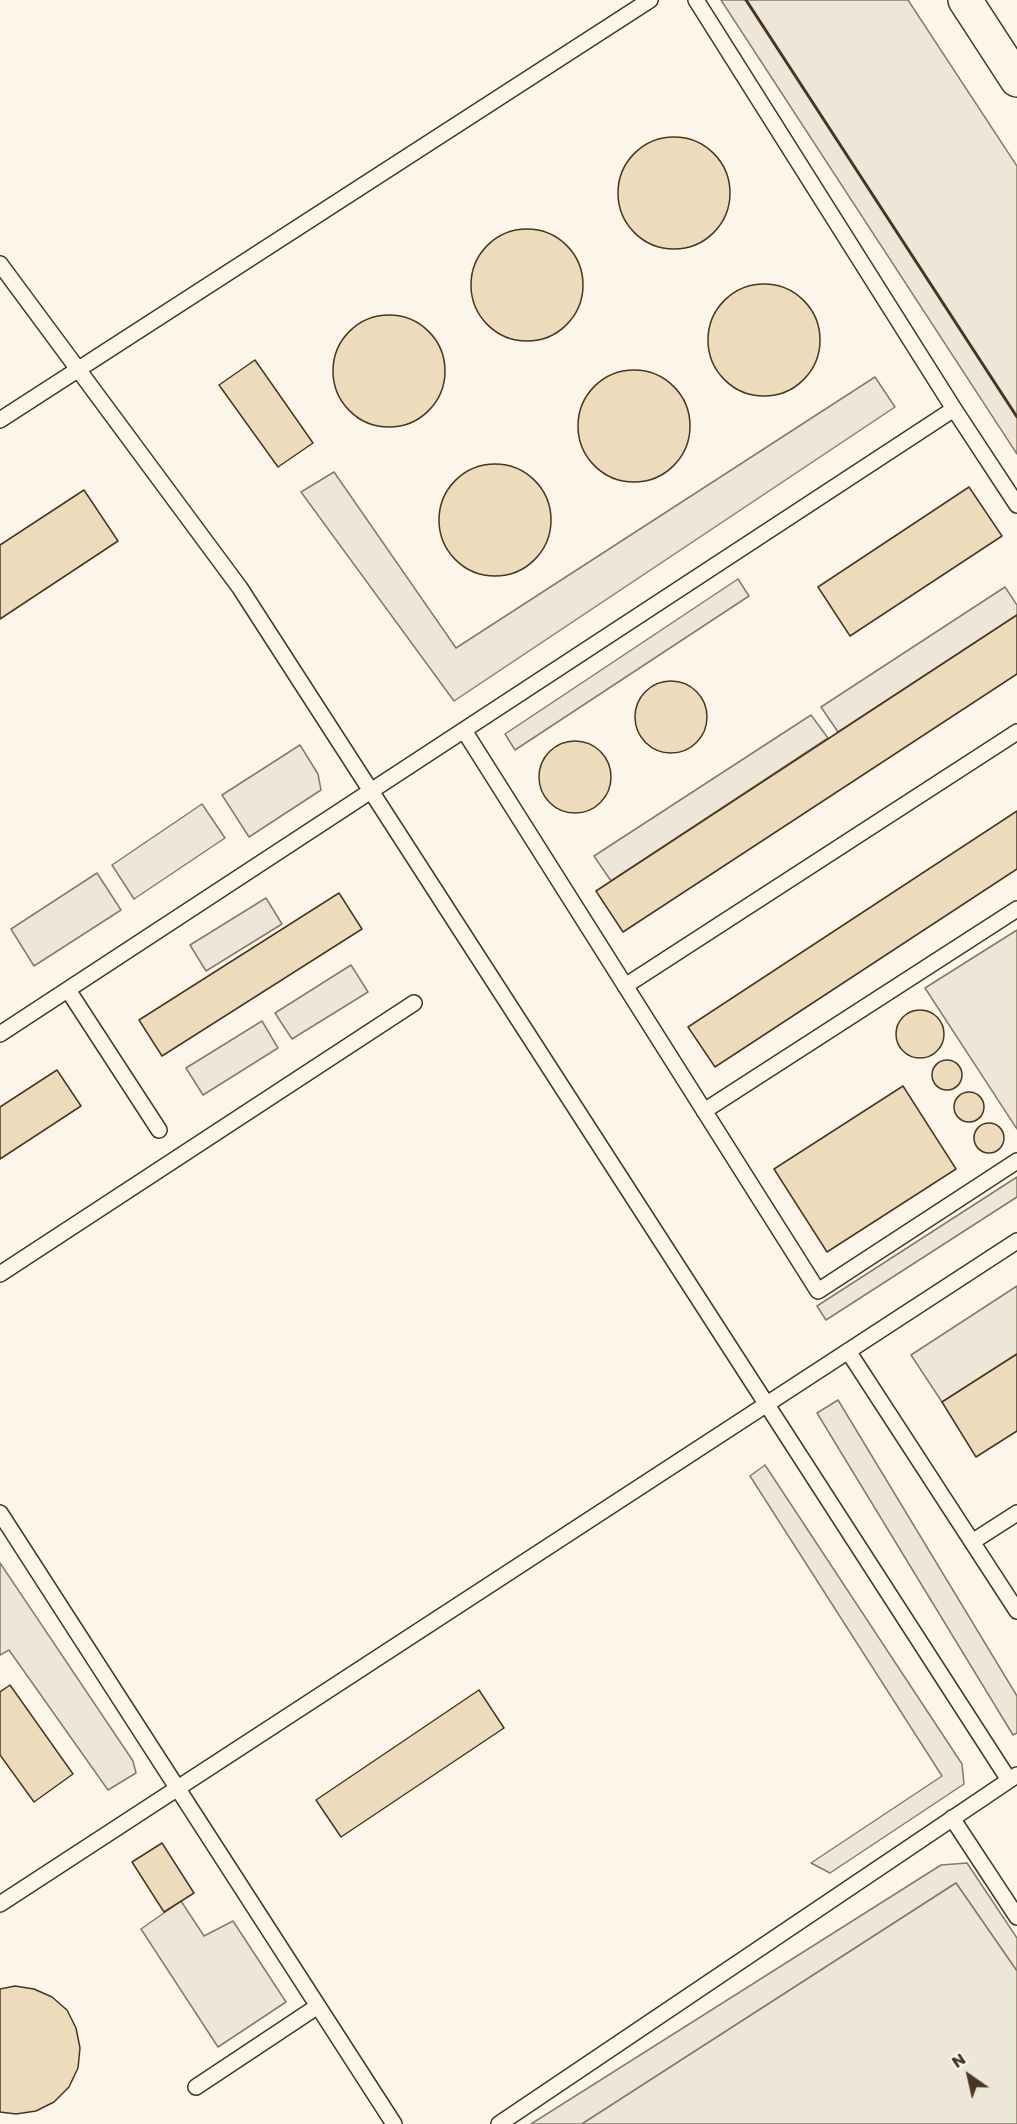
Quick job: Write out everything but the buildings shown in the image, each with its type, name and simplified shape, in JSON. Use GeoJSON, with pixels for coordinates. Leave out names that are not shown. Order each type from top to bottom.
{"type":"FeatureCollection","features":[{"type":"Feature","properties":{"kind":"main road"},"geometry":{"type":"LineString","coordinates":[[965,0],[1017,80]]}},
{"type":"Feature","properties":{"kind":"lane"},"geometry":{"type":"LineString","coordinates":[[0,420],[650,0]]}},
{"type":"Feature","properties":{"kind":"lane"},"geometry":{"type":"LineString","coordinates":[[696,0],[1017,505]]}},
{"type":"Feature","properties":{"kind":"lane"},"geometry":{"type":"LineString","coordinates":[[0,264],[240,588],[766,1403],[1013,1777],[499,2124]]}},
{"type":"Feature","properties":{"kind":"lane"},"geometry":{"type":"LineString","coordinates":[[0,1034],[465,732],[954,409]]}},
{"type":"Feature","properties":{"kind":"lane"},"geometry":{"type":"LineString","coordinates":[[465,732],[818,1291],[1017,1161]]}},
{"type":"Feature","properties":{"kind":"lane"},"geometry":{"type":"LineString","coordinates":[[625,986],[1017,732]]}},
{"type":"Feature","properties":{"kind":"lane"},"geometry":{"type":"LineString","coordinates":[[704,1111],[1017,909]]}},
{"type":"Feature","properties":{"kind":"lane"},"geometry":{"type":"LineString","coordinates":[[68,990],[159,1130]]}},
{"type":"Feature","properties":{"kind":"lane"},"geometry":{"type":"LineString","coordinates":[[0,1274],[414,1003]]}},
{"type":"Feature","properties":{"kind":"lane"},"geometry":{"type":"LineString","coordinates":[[0,1904],[1017,1241]]}},
{"type":"Feature","properties":{"kind":"lane"},"geometry":{"type":"LineString","coordinates":[[848,1351],[1017,1611]]}},
{"type":"Feature","properties":{"kind":"lane"},"geometry":{"type":"LineString","coordinates":[[0,1513],[394,2124]]}},
{"type":"Feature","properties":{"kind":"lane"},"geometry":{"type":"LineString","coordinates":[[972,1542],[1017,1513]]}},
{"type":"Feature","properties":{"kind":"lane"},"geometry":{"type":"LineString","coordinates":[[952,1818],[1017,1917]]}},
{"type":"Feature","properties":{"kind":"lane"},"geometry":{"type":"LineString","coordinates":[[196,2087],[318,2006]]}},
{"type":"Feature","properties":{"kind":"shaded area"},"geometry":{"type":"Polygon","coordinates":[[[721,0],[908,0],[1017,166],[1017,454],[721,0]]]}},
{"type":"Feature","properties":{"kind":"shaded area"},"geometry":{"type":"Polygon","coordinates":[[[875,377],[895,407],[454,701],[301,492],[334,472],[456,648],[875,377]]]}},
{"type":"Feature","properties":{"kind":"shaded area"},"geometry":{"type":"Polygon","coordinates":[[[738,579],[749,596],[515,750],[505,734],[738,579]]]}},
{"type":"Feature","properties":{"kind":"shaded area"},"geometry":{"type":"Polygon","coordinates":[[[1005,587],[1017,605],[1017,615],[838,732],[821,707],[1005,587]]]}},
{"type":"Feature","properties":{"kind":"shaded area"},"geometry":{"type":"Polygon","coordinates":[[[811,715],[828,738],[611,881],[594,856],[811,715]]]}},
{"type":"Feature","properties":{"kind":"shaded area"},"geometry":{"type":"Polygon","coordinates":[[[300,745],[318,774],[321,790],[249,837],[222,795],[300,745]]]}},
{"type":"Feature","properties":{"kind":"shaded area"},"geometry":{"type":"Polygon","coordinates":[[[202,804],[225,838],[134,899],[112,865],[202,804]]]}},
{"type":"Feature","properties":{"kind":"shaded area"},"geometry":{"type":"Polygon","coordinates":[[[97,873],[121,910],[34,966],[11,929],[97,873]]]}},
{"type":"Feature","properties":{"kind":"shaded area"},"geometry":{"type":"Polygon","coordinates":[[[266,898],[282,924],[206,971],[190,945],[266,898]]]}},
{"type":"Feature","properties":{"kind":"shaded area"},"geometry":{"type":"Polygon","coordinates":[[[1017,930],[1017,1129],[925,988],[1017,930]]]}},
{"type":"Feature","properties":{"kind":"shaded area"},"geometry":{"type":"Polygon","coordinates":[[[351,965],[368,992],[292,1039],[275,1013],[351,965]]]}},
{"type":"Feature","properties":{"kind":"shaded area"},"geometry":{"type":"Polygon","coordinates":[[[262,1021],[278,1048],[203,1095],[186,1068],[262,1021]]]}},
{"type":"Feature","properties":{"kind":"shaded area"},"geometry":{"type":"Polygon","coordinates":[[[1017,1177],[1017,1197],[826,1320],[817,1306],[1017,1177]]]}},
{"type":"Feature","properties":{"kind":"shaded area"},"geometry":{"type":"Polygon","coordinates":[[[1017,1286],[1017,1354],[942,1402],[911,1355],[1017,1286]]]}},
{"type":"Feature","properties":{"kind":"shaded area"},"geometry":{"type":"Polygon","coordinates":[[[838,1400],[1017,1696],[1017,1733],[1013,1735],[817,1413],[838,1400]]]}},
{"type":"Feature","properties":{"kind":"shaded area"},"geometry":{"type":"Polygon","coordinates":[[[765,1465],[962,1764],[964,1784],[830,1873],[811,1863],[942,1776],[750,1476],[765,1465]]]}},
{"type":"Feature","properties":{"kind":"shaded area"},"geometry":{"type":"Polygon","coordinates":[[[0,1563],[133,1761],[136,1773],[108,1790],[9,1650],[0,1655],[0,1563]]]}},
{"type":"Feature","properties":{"kind":"shaded area"},"geometry":{"type":"Polygon","coordinates":[[[967,1863],[1017,1938],[1017,1971],[956,1883],[582,2124],[531,2124],[941,1865],[967,1863]]]}},
{"type":"Feature","properties":{"kind":"shaded area"},"geometry":{"type":"Polygon","coordinates":[[[956,1883],[1017,1971],[1017,2124],[582,2124],[956,1883]]]}},
{"type":"Feature","properties":{"kind":"shaded area"},"geometry":{"type":"Polygon","coordinates":[[[181,1901],[204,1936],[233,1921],[286,2002],[218,2047],[141,1929],[181,1901]]]}},
{"type":"Feature","properties":{"kind":"wall"},"geometry":{"type":"LineString","coordinates":[[746,0],[1017,417]]}}]}
